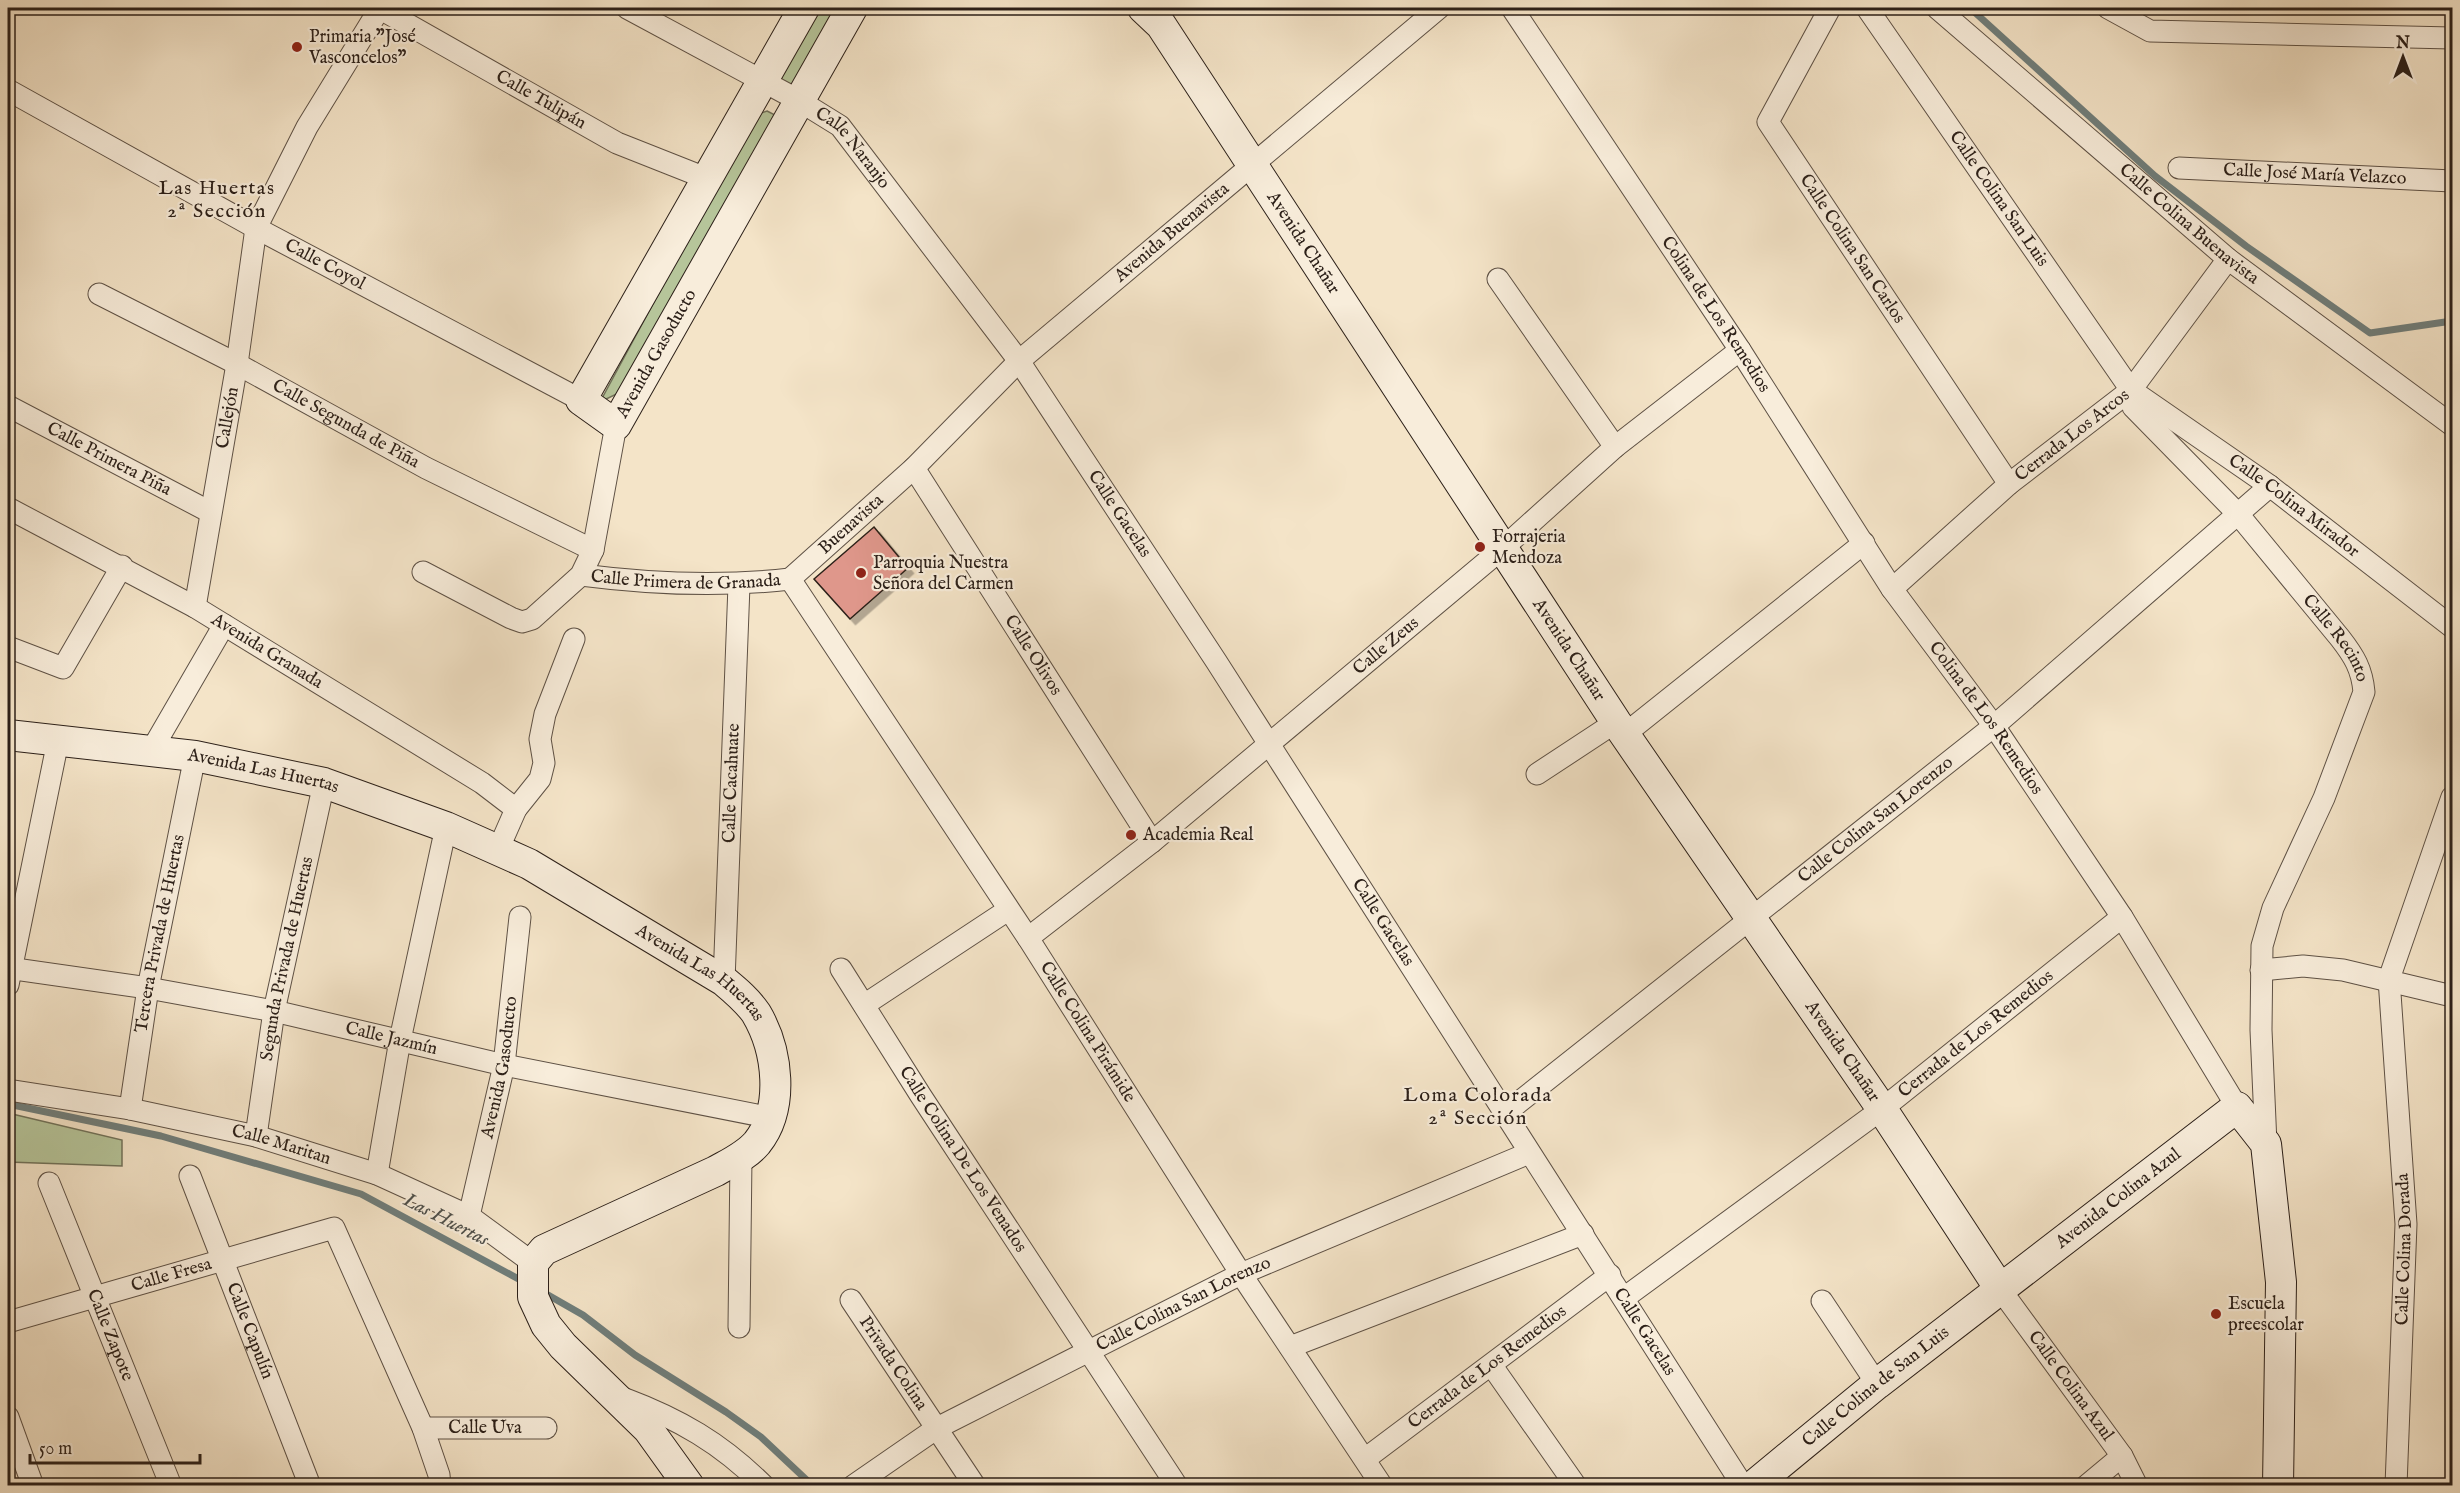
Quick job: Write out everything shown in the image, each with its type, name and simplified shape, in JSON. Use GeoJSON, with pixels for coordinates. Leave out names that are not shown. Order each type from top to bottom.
{"type":"FeatureCollection","features":[{"type":"Feature","properties":{"kind":"street","name":"Calle Tulipán"},"geometry":{"type":"LineString","coordinates":[[379,8],[617,143],[708,179]]}},
{"type":"Feature","properties":{"kind":"street","name":"Callejón"},"geometry":{"type":"LineString","coordinates":[[195,607],[237,364],[256,228],[307,127],[379,8]]}},
{"type":"Feature","properties":{"kind":"street","name":"Calle Naranjo"},"geometry":{"type":"LineString","coordinates":[[627,8],[798,100],[840,126],[1019,361]]}},
{"type":"Feature","properties":{"kind":"street"},"geometry":{"type":"LineString","coordinates":[[581,400],[804,8]]}},
{"type":"Feature","properties":{"kind":"street","name":"Avenida Gasoducto"},"geometry":{"type":"LineString","coordinates":[[581,400],[616,425],[852,8]]}},
{"type":"Feature","properties":{"kind":"street","name":"Avenida Chañar"},"geometry":{"type":"LineString","coordinates":[[1143,8],[1161,25],[1621,728],[1882,1109],[2000,1288]]}},
{"type":"Feature","properties":{"kind":"street","name":"Avenida Buenavista"},"geometry":{"type":"LineString","coordinates":[[914,468],[1019,361],[1440,8]]}},
{"type":"Feature","properties":{"kind":"street","name":"Colina de Los Remedios"},"geometry":{"type":"LineString","coordinates":[[1512,8],[1740,350],[1892,589],[1994,726],[2122,917],[2237,1107],[2266,1144]]}},
{"type":"Feature","properties":{"kind":"street","name":"Calle Colina San Carlos"},"geometry":{"type":"LineString","coordinates":[[1830,8],[1768,122],[2009,483]]}},
{"type":"Feature","properties":{"kind":"street","name":"Calle Colina San Luis"},"geometry":{"type":"LineString","coordinates":[[1868,8],[2131,390]]}},
{"type":"Feature","properties":{"kind":"street","name":"Calle Colina Buenavista"},"geometry":{"type":"LineString","coordinates":[[1937,8],[2228,259],[2452,425]]}},
{"type":"Feature","properties":{"kind":"street"},"geometry":{"type":"LineString","coordinates":[[2108,8],[2150,31],[2452,38]]}},
{"type":"Feature","properties":{"kind":"street","name":"Calle Coyol"},"geometry":{"type":"LineString","coordinates":[[8,90],[256,228],[581,400]]}},
{"type":"Feature","properties":{"kind":"street","name":"Calle José María Velazco"},"geometry":{"type":"LineString","coordinates":[[2179,168],[2452,181]]}},
{"type":"Feature","properties":{"kind":"street","name":"Cerrada Los Arcos"},"geometry":{"type":"LineString","coordinates":[[1892,589],[2009,483],[2131,390],[2228,259]]}},
{"type":"Feature","properties":{"kind":"street"},"geometry":{"type":"LineString","coordinates":[[1498,279],[1615,447]]}},
{"type":"Feature","properties":{"kind":"street","name":"Calle Segunda de Piña"},"geometry":{"type":"LineString","coordinates":[[99,294],[237,364],[426,468],[593,550]]}},
{"type":"Feature","properties":{"kind":"street","name":"Calle Zeus"},"geometry":{"type":"LineString","coordinates":[[1028,938],[1152,842],[1503,548],[1615,447],[1740,350]]}},
{"type":"Feature","properties":{"kind":"street","name":"Calle Gacelas"},"geometry":{"type":"LineString","coordinates":[[1019,361],[1216,661],[1743,1485]]}},
{"type":"Feature","properties":{"kind":"street","name":"Calle Colina Mirador"},"geometry":{"type":"LineString","coordinates":[[2131,390],[2270,486],[2452,627]]}},
{"type":"Feature","properties":{"kind":"street","name":"Calle Recinto"},"geometry":{"type":"LineString","coordinates":[[2131,390],[2133,406],[2238,514],[2355,657],[2362,673],[2364,692],[2324,798],[2273,908],[2262,946],[2266,1144]]}},
{"type":"Feature","properties":{"kind":"street","name":"Calle Primera Piña"},"geometry":{"type":"LineString","coordinates":[[8,406],[210,512]]}},
{"type":"Feature","properties":{"kind":"street"},"geometry":{"type":"LineString","coordinates":[[423,572],[522,622],[532,619],[582,576],[593,550],[616,425]]}},
{"type":"Feature","properties":{"kind":"street","name":"Buenavista"},"geometry":{"type":"LineString","coordinates":[[790,579],[914,468]]}},
{"type":"Feature","properties":{"kind":"street","name":"Calle Olivos"},"geometry":{"type":"LineString","coordinates":[[914,468],[1152,842]]}},
{"type":"Feature","properties":{"kind":"street","name":"Calle Colina San Lorenzo"},"geometry":{"type":"LineString","coordinates":[[1504,1114],[1752,920],[1994,726],[2270,486]]}},
{"type":"Feature","properties":{"kind":"street","name":"Avenida Granada"},"geometry":{"type":"LineString","coordinates":[[8,508],[195,607],[482,783],[516,809]]}},
{"type":"Feature","properties":{"kind":"street"},"geometry":{"type":"LineString","coordinates":[[1537,774],[1621,728],[1864,543]]}},
{"type":"Feature","properties":{"kind":"street"},"geometry":{"type":"LineString","coordinates":[[8,647],[63,668],[122,567]]}},
{"type":"Feature","properties":{"kind":"street","name":"Calle Primera de Granada"},"geometry":{"type":"LineString","coordinates":[[582,576],[739,585],[790,579]]}},
{"type":"Feature","properties":{"kind":"street","name":"Calle Colina Pirámide"},"geometry":{"type":"LineString","coordinates":[[790,579],[1028,938],[1241,1274],[1382,1485]]}},
{"type":"Feature","properties":{"kind":"street","name":"Calle Cacahuate"},"geometry":{"type":"LineString","coordinates":[[724,981],[739,585]]}},
{"type":"Feature","properties":{"kind":"street"},"geometry":{"type":"LineString","coordinates":[[151,751],[224,625]]}},
{"type":"Feature","properties":{"kind":"street"},"geometry":{"type":"LineString","coordinates":[[498,850],[516,809],[540,779],[544,763],[540,739],[545,714],[574,639]]}},
{"type":"Feature","properties":{"kind":"street","name":"Avenida Las Huertas"},"geometry":{"type":"LineString","coordinates":[[8,735],[195,756],[324,783],[446,827],[530,864],[724,981],[744,997],[756,1014],[767,1038],[775,1083],[772,1118],[756,1144],[741,1158],[544,1250],[533,1277]]}},
{"type":"Feature","properties":{"kind":"street"},"geometry":{"type":"LineString","coordinates":[[9,974],[58,741]]}},
{"type":"Feature","properties":{"kind":"street","name":"Tercera Privada de Huertas"},"geometry":{"type":"LineString","coordinates":[[130,1109],[148,988],[195,756]]}},
{"type":"Feature","properties":{"kind":"street","name":"Segunda Privada de Huertas"},"geometry":{"type":"LineString","coordinates":[[256,1136],[274,1011],[324,783]]}},
{"type":"Feature","properties":{"kind":"street"},"geometry":{"type":"LineString","coordinates":[[2389,979],[2452,797]]}},
{"type":"Feature","properties":{"kind":"street"},"geometry":{"type":"LineString","coordinates":[[377,1174],[400,1040],[446,827]]}},
{"type":"Feature","properties":{"kind":"street"},"geometry":{"type":"LineString","coordinates":[[864,1005],[1008,910]]}},
{"type":"Feature","properties":{"kind":"street","name":"Avenida Gasoducto"},"geometry":{"type":"LineString","coordinates":[[469,1216],[504,1065],[520,917]]}},
{"type":"Feature","properties":{"kind":"street","name":"Cerrada de Los Remedios"},"geometry":{"type":"LineString","coordinates":[[1624,1298],[1882,1109],[2122,917]]}},
{"type":"Feature","properties":{"kind":"street"},"geometry":{"type":"LineString","coordinates":[[2261,970],[2303,966],[2389,979],[2452,996]]}},
{"type":"Feature","properties":{"kind":"street","name":"Calle Colina De Los Venados"},"geometry":{"type":"LineString","coordinates":[[841,969],[1087,1350],[1178,1485]]}},
{"type":"Feature","properties":{"kind":"street","name":"Calle Jazmín"},"geometry":{"type":"LineString","coordinates":[[9,974],[148,988],[274,1011],[504,1065],[772,1118]]}},
{"type":"Feature","properties":{"kind":"street","name":"Calle Colina Dorada"},"geometry":{"type":"LineString","coordinates":[[2389,979],[2406,1224],[2396,1485]]}},
{"type":"Feature","properties":{"kind":"street","name":"Calle Maritan"},"geometry":{"type":"LineString","coordinates":[[8,1090],[130,1109],[256,1136],[377,1174],[469,1216],[533,1277]]}},
{"type":"Feature","properties":{"kind":"street","name":"Avenida Colina Azul"},"geometry":{"type":"LineString","coordinates":[[2000,1288],[2237,1107]]}},
{"type":"Feature","properties":{"kind":"street"},"geometry":{"type":"LineString","coordinates":[[2266,1144],[2281,1282],[2278,1485]]}},
{"type":"Feature","properties":{"kind":"street","name":"Calle Colina San Lorenzo"},"geometry":{"type":"LineString","coordinates":[[853,1485],[937,1428],[1241,1274],[1529,1153]]}},
{"type":"Feature","properties":{"kind":"street"},"geometry":{"type":"LineString","coordinates":[[739,1327],[741,1158]]}},
{"type":"Feature","properties":{"kind":"street","name":"Calle Capulín"},"geometry":{"type":"LineString","coordinates":[[190,1176],[310,1485]]}},
{"type":"Feature","properties":{"kind":"street","name":"Calle Zapote"},"geometry":{"type":"LineString","coordinates":[[49,1183],[97,1296],[171,1485]]}},
{"type":"Feature","properties":{"kind":"street","name":"Calle Fresa"},"geometry":{"type":"LineString","coordinates":[[8,1322],[334,1228],[423,1428]]}},
{"type":"Feature","properties":{"kind":"street"},"geometry":{"type":"LineString","coordinates":[[1290,1347],[1583,1234]]}},
{"type":"Feature","properties":{"kind":"street","name":"Cerrada de Los Remedios"},"geometry":{"type":"LineString","coordinates":[[1365,1459],[1492,1366],[1610,1275]]}},
{"type":"Feature","properties":{"kind":"street"},"geometry":{"type":"LineString","coordinates":[[533,1277],[546,1325],[563,1346],[648,1429],[689,1485]]}},
{"type":"Feature","properties":{"kind":"street","name":"Calle Colina de San Luis"},"geometry":{"type":"LineString","coordinates":[[1753,1485],[2000,1288]]}},
{"type":"Feature","properties":{"kind":"street","name":"Calle Colina Azul"},"geometry":{"type":"LineString","coordinates":[[2000,1288],[2122,1456],[2137,1485]]}},
{"type":"Feature","properties":{"kind":"street","name":"Privada Colina"},"geometry":{"type":"LineString","coordinates":[[851,1300],[975,1485]]}},
{"type":"Feature","properties":{"kind":"street"},"geometry":{"type":"LineString","coordinates":[[1822,1301],[1878,1384]]}},
{"type":"Feature","properties":{"kind":"street"},"geometry":{"type":"LineString","coordinates":[[1492,1366],[1576,1485]]}},
{"type":"Feature","properties":{"kind":"street"},"geometry":{"type":"LineString","coordinates":[[616,1396],[667,1415],[710,1439],[764,1485]]}},
{"type":"Feature","properties":{"kind":"street"},"geometry":{"type":"LineString","coordinates":[[8,1417],[33,1485]]}},
{"type":"Feature","properties":{"kind":"street"},"geometry":{"type":"LineString","coordinates":[[423,1428],[439,1475],[440,1485]]}},
{"type":"Feature","properties":{"kind":"street","name":"Calle Uva"},"geometry":{"type":"LineString","coordinates":[[423,1428],[546,1428]]}},
{"type":"Feature","properties":{"kind":"street"},"geometry":{"type":"LineString","coordinates":[[2086,1485],[2122,1456]]}},
{"type":"Feature","properties":{"kind":"green space"},"geometry":{"type":"Polygon","coordinates":[[[820,8],[842,8],[799,87],[777,82],[820,8]]]}},
{"type":"Feature","properties":{"kind":"green space"},"geometry":{"type":"Polygon","coordinates":[[[767,111],[775,115],[625,390],[600,402],[755,115],[767,111]]]}},
{"type":"Feature","properties":{"kind":"green space"},"geometry":{"type":"Polygon","coordinates":[[[8,1113],[122,1140],[122,1166],[8,1162],[8,1113]]]}},
{"type":"Feature","properties":{"kind":"building","name":"Parroquia Nuestra Señora del Carmen"},"geometry":{"type":"Polygon","coordinates":[[[874,527],[908,568],[850,619],[814,579],[874,527]]]}},
{"type":"Feature","properties":{"kind":"waterway"},"geometry":{"type":"LineString","coordinates":[[1970,8],[2155,176],[2246,246],[2370,333],[2452,321]]}},
{"type":"Feature","properties":{"kind":"waterway","name":"Las Huertas"},"geometry":{"type":"LineString","coordinates":[[8,1104],[161,1136],[361,1194],[526,1283]]}},
{"type":"Feature","properties":{"kind":"waterway","name":"Las Huertas"},"geometry":{"type":"LineString","coordinates":[[541,1291],[583,1315],[635,1355],[726,1412],[761,1437],[813,1486]]}},
{"type":"Feature","properties":{"kind":"place","name":"Primaria \"José Vasconcelos\""},"geometry":{"type":"Point","coordinates":[297,47]}},
{"type":"Feature","properties":{"kind":"place","name":"Forrajeria Mendoza"},"geometry":{"type":"Point","coordinates":[1480,547]}},
{"type":"Feature","properties":{"kind":"place","name":"Parroquia Nuestra Señora del Carmen"},"geometry":{"type":"Point","coordinates":[861,573]}},
{"type":"Feature","properties":{"kind":"place","name":"Academia Real"},"geometry":{"type":"Point","coordinates":[1131,835]}},
{"type":"Feature","properties":{"kind":"place","name":"Escuela preescolar"},"geometry":{"type":"Point","coordinates":[2216,1314]}},
{"type":"Feature","properties":{"kind":"district","name":"Las Huertas 2ª Sección"},"geometry":{"type":"Point","coordinates":[217,200]}},
{"type":"Feature","properties":{"kind":"district","name":"Loma Colorada 2ª Sección"},"geometry":{"type":"Point","coordinates":[1478,1106]}}]}
